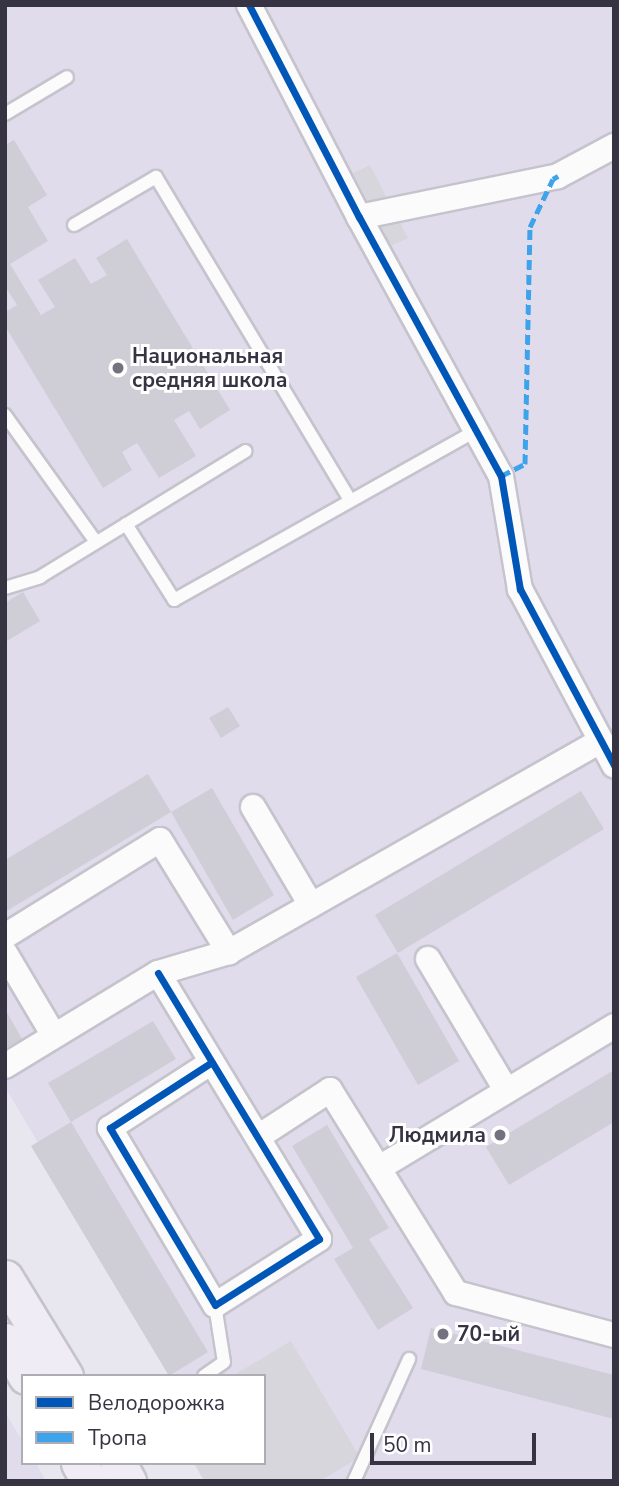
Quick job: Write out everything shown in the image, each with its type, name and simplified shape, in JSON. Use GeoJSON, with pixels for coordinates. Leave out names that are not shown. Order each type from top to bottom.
{"type":"FeatureCollection","features":[{"type":"Feature","properties":{"kind":"main road"},"geometry":{"type":"LineString","coordinates":[[5,1278],[64,1374]]}},
{"type":"Feature","properties":{"kind":"main road"},"geometry":{"type":"LineString","coordinates":[[5,1340],[25,1374]]}},
{"type":"Feature","properties":{"kind":"main road"},"geometry":{"type":"LineString","coordinates":[[80,1465],[89,1481]]}},
{"type":"Feature","properties":{"kind":"main road"},"geometry":{"type":"LineString","coordinates":[[119,1465],[128,1481]]}},
{"type":"Feature","properties":{"kind":"street"},"geometry":{"type":"LineString","coordinates":[[248,5],[359,217],[501,476],[520,589],[614,765]]}},
{"type":"Feature","properties":{"kind":"street"},"geometry":{"type":"LineString","coordinates":[[359,217],[558,176],[614,146]]}},
{"type":"Feature","properties":{"kind":"street"},"geometry":{"type":"LineString","coordinates":[[5,1066],[158,973],[229,952],[600,741]]}},
{"type":"Feature","properties":{"kind":"street"},"geometry":{"type":"LineString","coordinates":[[253,807],[310,905]]}},
{"type":"Feature","properties":{"kind":"street"},"geometry":{"type":"LineString","coordinates":[[5,936],[160,840],[229,952]]}},
{"type":"Feature","properties":{"kind":"street"},"geometry":{"type":"LineString","coordinates":[[5,953],[54,1036]]}},
{"type":"Feature","properties":{"kind":"street"},"geometry":{"type":"LineString","coordinates":[[428,959],[506,1090]]}},
{"type":"Feature","properties":{"kind":"street"},"geometry":{"type":"LineString","coordinates":[[158,973],[258,1137],[319,1239],[215,1306],[110,1128],[212,1062]]}},
{"type":"Feature","properties":{"kind":"street"},"geometry":{"type":"LineString","coordinates":[[379,1168],[614,1026]]}},
{"type":"Feature","properties":{"kind":"street"},"geometry":{"type":"LineString","coordinates":[[258,1137],[330,1090],[456,1293],[614,1335]]}},
{"type":"Feature","properties":{"kind":"lane"},"geometry":{"type":"LineString","coordinates":[[5,114],[67,77]]}},
{"type":"Feature","properties":{"kind":"lane"},"geometry":{"type":"LineString","coordinates":[[74,225],[156,177],[350,500]]}},
{"type":"Feature","properties":{"kind":"lane"},"geometry":{"type":"LineString","coordinates":[[5,415],[96,542]]}},
{"type":"Feature","properties":{"kind":"lane"},"geometry":{"type":"LineString","coordinates":[[126,524],[174,600],[475,431]]}},
{"type":"Feature","properties":{"kind":"lane"},"geometry":{"type":"LineString","coordinates":[[5,588],[40,577],[246,451]]}},
{"type":"Feature","properties":{"kind":"lane"},"geometry":{"type":"LineString","coordinates":[[207,1374],[224,1362],[215,1306]]}},
{"type":"Feature","properties":{"kind":"lane"},"geometry":{"type":"LineString","coordinates":[[354,1481],[410,1359]]}},
{"type":"Feature","properties":{"kind":"shaded area"},"geometry":{"type":"Polygon","coordinates":[[[5,5],[614,5],[614,1481],[239,1481],[261,1465],[266,1465],[266,1374],[175,1374],[5,1087],[5,5]]]}},
{"type":"Feature","properties":{"kind":"shaded area"},"geometry":{"type":"Polygon","coordinates":[[[370,165],[408,238],[391,246],[353,173],[370,165]]]}},
{"type":"Feature","properties":{"kind":"shaded area"},"geometry":{"type":"Polygon","coordinates":[[[291,1341],[360,1457],[320,1481],[204,1481],[195,1465],[266,1465],[266,1374],[235,1374],[291,1341]]]}},
{"type":"Feature","properties":{"kind":"shaded area"},"geometry":{"type":"Polygon","coordinates":[[[5,1412],[21,1439],[21,1465],[37,1465],[46,1481],[5,1481],[5,1412]]]}},
{"type":"Feature","properties":{"kind":"building","name":"Национальная средняя школа"},"geometry":{"type":"Polygon","coordinates":[[[14,140],[47,195],[28,207],[48,241],[10,264],[41,315],[55,307],[38,280],[75,258],[91,284],[107,275],[96,258],[127,239],[230,410],[200,429],[189,411],[174,420],[196,456],[159,478],[137,443],[122,452],[132,470],[103,488],[5,326],[5,312],[17,305],[5,286],[5,145],[14,140]]]}},
{"type":"Feature","properties":{"kind":"building"},"geometry":{"type":"Polygon","coordinates":[[[23,592],[40,621],[5,642],[5,603],[23,592]]]}},
{"type":"Feature","properties":{"kind":"building"},"geometry":{"type":"Polygon","coordinates":[[[228,707],[240,726],[221,738],[209,718],[228,707]]]}},
{"type":"Feature","properties":{"kind":"building"},"geometry":{"type":"Polygon","coordinates":[[[148,774],[171,812],[5,912],[5,860],[148,774]]]}},
{"type":"Feature","properties":{"kind":"building"},"geometry":{"type":"Polygon","coordinates":[[[212,788],[274,895],[233,920],[171,812],[212,788]]]}},
{"type":"Feature","properties":{"kind":"building"},"geometry":{"type":"Polygon","coordinates":[[[581,791],[604,829],[398,953],[375,915],[581,791]]]}},
{"type":"Feature","properties":{"kind":"building"},"geometry":{"type":"Polygon","coordinates":[[[397,953],[459,1061],[418,1085],[356,977],[397,953]]]}},
{"type":"Feature","properties":{"kind":"building"},"geometry":{"type":"Polygon","coordinates":[[[5,1009],[25,1044],[5,1056],[5,1009]]]}},
{"type":"Feature","properties":{"kind":"building"},"geometry":{"type":"Polygon","coordinates":[[[153,1021],[176,1059],[71,1122],[48,1083],[153,1021]]]}},
{"type":"Feature","properties":{"kind":"building"},"geometry":{"type":"Polygon","coordinates":[[[614,1070],[614,1122],[509,1185],[486,1147],[614,1070]]]}},
{"type":"Feature","properties":{"kind":"building"},"geometry":{"type":"Polygon","coordinates":[[[71,1122],[208,1352],[172,1374],[168,1374],[31,1146],[71,1122]]]}},
{"type":"Feature","properties":{"kind":"building"},"geometry":{"type":"Polygon","coordinates":[[[327,1125],[389,1228],[369,1239],[413,1308],[378,1330],[334,1259],[353,1248],[292,1146],[327,1125]]]}},
{"type":"Feature","properties":{"kind":"building"},"geometry":{"type":"Polygon","coordinates":[[[431,1328],[614,1375],[614,1419],[421,1369],[431,1328]]]}},
{"type":"Feature","properties":{"kind":"marked path"},"geometry":{"type":"LineString","coordinates":[[501,476],[525,464],[530,227],[553,179],[558,176]]}},
{"type":"Feature","properties":{"kind":"cycle path"},"geometry":{"type":"LineString","coordinates":[[249,5],[359,217],[501,476],[520,589],[614,765]]}},
{"type":"Feature","properties":{"kind":"cycle path"},"geometry":{"type":"LineString","coordinates":[[158,973],[319,1239],[215,1305],[110,1128],[212,1062]]}},
{"type":"Feature","properties":{"kind":"place","name":"Национальная средняя школа"},"geometry":{"type":"Point","coordinates":[118,368]}},
{"type":"Feature","properties":{"kind":"place","name":"Людмила"},"geometry":{"type":"Point","coordinates":[500,1135]}},
{"type":"Feature","properties":{"kind":"place","name":"70-ый"},"geometry":{"type":"Point","coordinates":[443,1334]}}]}
